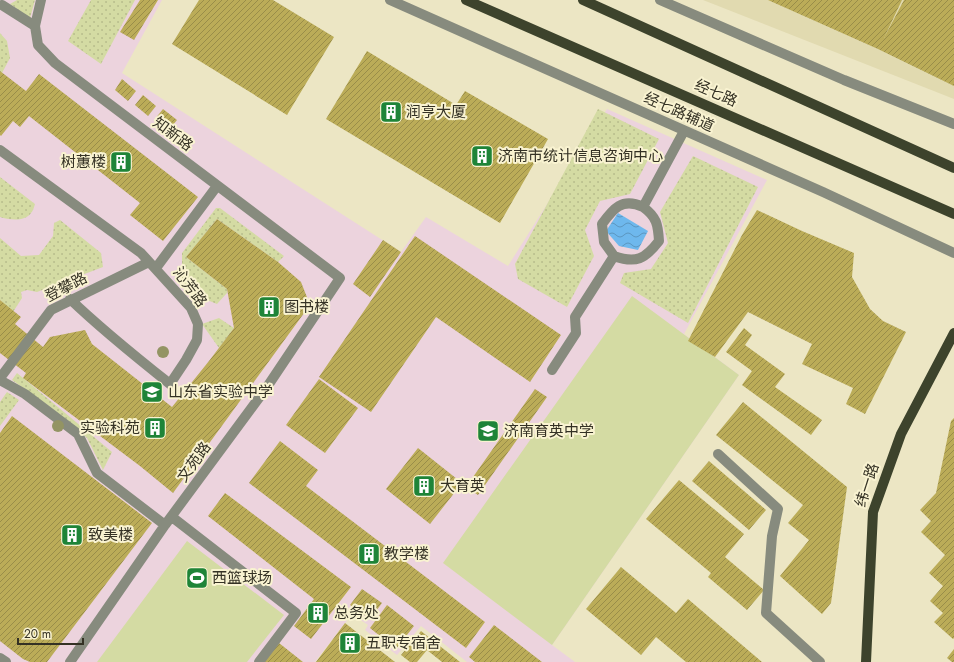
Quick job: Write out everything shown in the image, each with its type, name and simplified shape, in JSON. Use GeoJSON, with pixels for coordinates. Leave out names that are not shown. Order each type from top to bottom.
{"type":"FeatureCollection","features":[{"type":"Feature","properties":{"kind":"main road","name":"经七路"},"geometry":{"type":"LineString","coordinates":[[466,0],[954,214]]}},
{"type":"Feature","properties":{"kind":"main road","name":"经七路"},"geometry":{"type":"LineString","coordinates":[[583,0],[954,168]]}},
{"type":"Feature","properties":{"kind":"main road","name":"纬一路"},"geometry":{"type":"LineString","coordinates":[[866,662],[873,512],[901,434],[954,333]]}},
{"type":"Feature","properties":{"kind":"street"},"geometry":{"type":"LineString","coordinates":[[4,3],[34,26],[41,0]]}},
{"type":"Feature","properties":{"kind":"street","name":"经七路辅道"},"geometry":{"type":"LineString","coordinates":[[390,0],[831,195],[954,253]]}},
{"type":"Feature","properties":{"kind":"street"},"geometry":{"type":"LineString","coordinates":[[660,0],[844,80],[954,124]]}},
{"type":"Feature","properties":{"kind":"street","name":"知新路"},"geometry":{"type":"LineString","coordinates":[[34,26],[38,46],[55,63],[340,278]]}},
{"type":"Feature","properties":{"kind":"street"},"geometry":{"type":"LineString","coordinates":[[643,207],[684,131]]}},
{"type":"Feature","properties":{"kind":"street","name":"沁芳路"},"geometry":{"type":"LineString","coordinates":[[0,150],[141,253],[191,308],[198,324],[197,340],[170,384],[139,360],[70,299]]}},
{"type":"Feature","properties":{"kind":"street","name":"登攀路"},"geometry":{"type":"LineString","coordinates":[[0,379],[50,310],[70,299],[153,265],[217,186]]}},
{"type":"Feature","properties":{"kind":"street"},"geometry":{"type":"LineString","coordinates":[[622,204],[638,204],[650,212],[658,225],[659,241],[649,253],[640,259],[624,260],[614,256],[604,242],[602,224],[612,211],[622,204]]}},
{"type":"Feature","properties":{"kind":"street"},"geometry":{"type":"LineString","coordinates":[[552,370],[576,333],[575,318],[614,256]]}},
{"type":"Feature","properties":{"kind":"street","name":"文苑路"},"geometry":{"type":"LineString","coordinates":[[70,662],[168,521],[268,387],[340,278]]}},
{"type":"Feature","properties":{"kind":"street"},"geometry":{"type":"LineString","coordinates":[[0,379],[25,394],[78,434],[97,472],[296,613],[259,662]]}},
{"type":"Feature","properties":{"kind":"street"},"geometry":{"type":"LineString","coordinates":[[718,454],[778,509],[772,536],[766,613],[820,662]]}},
{"type":"Feature","properties":{"kind":"street"},"geometry":{"type":"LineString","coordinates":[[0,658],[6,662]]}},
{"type":"Feature","properties":{"kind":"shaded area"},"geometry":{"type":"Polygon","coordinates":[[[0,0],[162,0],[122,73],[401,252],[426,217],[508,266],[607,109],[767,180],[684,334],[739,375],[552,645],[575,662],[467,662],[421,626],[397,655],[365,630],[368,625],[352,614],[315,662],[0,662],[0,0]]]}},
{"type":"Feature","properties":{"kind":"shaded area"},"geometry":{"type":"Polygon","coordinates":[[[703,0],[954,0],[954,99],[703,0]]]}},
{"type":"Feature","properties":{"kind":"green space"},"geometry":{"type":"Polygon","coordinates":[[[17,0],[35,0],[30,18],[10,4],[17,0]]]}},
{"type":"Feature","properties":{"kind":"green space"},"geometry":{"type":"Polygon","coordinates":[[[91,0],[135,0],[101,64],[68,41],[91,0]]]}},
{"type":"Feature","properties":{"kind":"green space"},"geometry":{"type":"Polygon","coordinates":[[[0,33],[7,41],[10,58],[2,73],[0,71],[0,33]]]}},
{"type":"Feature","properties":{"kind":"green space"},"geometry":{"type":"Polygon","coordinates":[[[598,109],[659,139],[630,194],[600,201],[585,230],[594,256],[567,307],[518,279],[515,264],[598,109]]]}},
{"type":"Feature","properties":{"kind":"green space"},"geometry":{"type":"Polygon","coordinates":[[[693,156],[758,187],[688,323],[620,283],[624,273],[651,269],[668,243],[660,212],[693,156]]]}},
{"type":"Feature","properties":{"kind":"green space"},"geometry":{"type":"Polygon","coordinates":[[[0,177],[35,204],[32,211],[25,218],[17,220],[0,217],[0,177]]]}},
{"type":"Feature","properties":{"kind":"green space"},"geometry":{"type":"Polygon","coordinates":[[[216,208],[220,208],[284,256],[278,262],[217,219],[186,257],[227,289],[227,293],[217,304],[185,291],[182,281],[182,253],[216,208]]]}},
{"type":"Feature","properties":{"kind":"green space"},"geometry":{"type":"Polygon","coordinates":[[[60,220],[101,253],[103,267],[37,292],[27,290],[21,292],[22,298],[13,312],[0,300],[0,238],[21,256],[39,255],[53,236],[54,223],[60,220]]]}},
{"type":"Feature","properties":{"kind":"green space"},"geometry":{"type":"Polygon","coordinates":[[[632,296],[739,375],[552,645],[443,563],[632,296]]]}},
{"type":"Feature","properties":{"kind":"green space"},"geometry":{"type":"Polygon","coordinates":[[[219,318],[234,328],[219,348],[202,324],[219,318]]]}},
{"type":"Feature","properties":{"kind":"green space"},"geometry":{"type":"Polygon","coordinates":[[[17,373],[112,452],[103,470],[87,438],[50,407],[12,380],[17,373]]]}},
{"type":"Feature","properties":{"kind":"green space"},"geometry":{"type":"Polygon","coordinates":[[[7,392],[19,400],[0,426],[0,402],[7,392]]]}},
{"type":"Feature","properties":{"kind":"green space","name":"西篮球场"},"geometry":{"type":"Polygon","coordinates":[[[187,541],[284,615],[247,662],[97,662],[187,541]]]}},
{"type":"Feature","properties":{"kind":"water"},"geometry":{"type":"Polygon","coordinates":[[[618,213],[648,231],[638,250],[619,246],[606,231],[618,213]]]}},
{"type":"Feature","properties":{"kind":"building"},"geometry":{"type":"Polygon","coordinates":[[[140,0],[158,0],[134,40],[120,32],[140,0]]]}},
{"type":"Feature","properties":{"kind":"building"},"geometry":{"type":"Polygon","coordinates":[[[199,0],[273,0],[334,37],[287,115],[172,44],[199,0]]]}},
{"type":"Feature","properties":{"kind":"building"},"geometry":{"type":"Polygon","coordinates":[[[768,0],[902,0],[884,38],[904,0],[954,0],[954,86],[878,49],[768,0]]]}},
{"type":"Feature","properties":{"kind":"building"},"geometry":{"type":"Polygon","coordinates":[[[367,51],[456,105],[465,91],[548,139],[500,223],[326,119],[367,51]]]}},
{"type":"Feature","properties":{"kind":"building","name":"树蕙楼"},"geometry":{"type":"Polygon","coordinates":[[[0,71],[26,91],[39,74],[198,197],[163,241],[130,215],[140,203],[29,116],[20,127],[13,121],[1,136],[0,135],[0,71]]]}},
{"type":"Feature","properties":{"kind":"building"},"geometry":{"type":"Polygon","coordinates":[[[122,79],[136,91],[128,101],[115,90],[122,79]]]}},
{"type":"Feature","properties":{"kind":"building"},"geometry":{"type":"Polygon","coordinates":[[[143,95],[156,106],[148,116],[135,105],[143,95]]]}},
{"type":"Feature","properties":{"kind":"building"},"geometry":{"type":"Polygon","coordinates":[[[163,109],[177,120],[169,130],[155,119],[163,109]]]}},
{"type":"Feature","properties":{"kind":"building"},"geometry":{"type":"Polygon","coordinates":[[[757,210],[854,253],[852,277],[870,309],[883,321],[906,332],[865,414],[846,404],[853,388],[802,364],[812,344],[748,312],[715,357],[688,341],[742,235],[757,210]]]}},
{"type":"Feature","properties":{"kind":"building"},"geometry":{"type":"Polygon","coordinates":[[[217,219],[278,262],[301,282],[310,305],[173,493],[140,466],[23,378],[26,373],[0,353],[0,300],[21,317],[15,324],[43,347],[50,337],[85,330],[92,344],[172,407],[234,328],[227,289],[186,257],[217,219]]]}},
{"type":"Feature","properties":{"kind":"building"},"geometry":{"type":"Polygon","coordinates":[[[415,236],[561,335],[530,382],[436,317],[371,412],[319,377],[415,236]]]}},
{"type":"Feature","properties":{"kind":"building"},"geometry":{"type":"Polygon","coordinates":[[[383,240],[401,252],[370,297],[353,284],[383,240]]]}},
{"type":"Feature","properties":{"kind":"building"},"geometry":{"type":"Polygon","coordinates":[[[744,328],[752,335],[745,345],[785,374],[775,387],[822,420],[811,435],[742,385],[752,371],[726,352],[744,328]]]}},
{"type":"Feature","properties":{"kind":"building"},"geometry":{"type":"Polygon","coordinates":[[[319,379],[358,408],[325,453],[286,425],[319,379]]]}},
{"type":"Feature","properties":{"kind":"building"},"geometry":{"type":"Polygon","coordinates":[[[535,389],[547,397],[478,495],[466,487],[535,389]]]}},
{"type":"Feature","properties":{"kind":"building"},"geometry":{"type":"Polygon","coordinates":[[[743,402],[847,487],[831,603],[822,614],[780,576],[809,540],[788,523],[803,505],[716,435],[743,402]]]}},
{"type":"Feature","properties":{"kind":"building","name":"致美楼"},"geometry":{"type":"Polygon","coordinates":[[[12,416],[152,523],[47,662],[30,662],[23,659],[0,641],[0,433],[12,416]]]}},
{"type":"Feature","properties":{"kind":"building"},"geometry":{"type":"Polygon","coordinates":[[[954,418],[953,639],[934,622],[943,613],[930,601],[943,586],[929,573],[945,555],[921,532],[931,521],[920,510],[936,493],[951,421],[954,418]]]}},
{"type":"Feature","properties":{"kind":"building","name":"教学楼"},"geometry":{"type":"Polygon","coordinates":[[[280,441],[318,470],[306,486],[485,622],[466,648],[249,483],[280,441]]]}},
{"type":"Feature","properties":{"kind":"building","name":"大育英"},"geometry":{"type":"Polygon","coordinates":[[[418,448],[462,483],[430,524],[386,489],[418,448]]]}},
{"type":"Feature","properties":{"kind":"building"},"geometry":{"type":"Polygon","coordinates":[[[709,461],[766,510],[749,530],[692,481],[709,461]]]}},
{"type":"Feature","properties":{"kind":"building"},"geometry":{"type":"Polygon","coordinates":[[[679,480],[744,534],[725,557],[764,590],[747,610],[708,577],[711,573],[646,519],[679,480]]]}},
{"type":"Feature","properties":{"kind":"building"},"geometry":{"type":"Polygon","coordinates":[[[225,493],[351,587],[311,639],[294,626],[314,599],[208,516],[225,493]]]}},
{"type":"Feature","properties":{"kind":"building"},"geometry":{"type":"Polygon","coordinates":[[[621,567],[676,613],[688,599],[762,662],[686,662],[656,637],[641,655],[586,609],[621,567]]]}},
{"type":"Feature","properties":{"kind":"building"},"geometry":{"type":"Polygon","coordinates":[[[362,589],[382,603],[370,619],[350,605],[362,589]]]}},
{"type":"Feature","properties":{"kind":"building"},"geometry":{"type":"Polygon","coordinates":[[[387,605],[414,626],[396,649],[370,628],[387,605]]]}},
{"type":"Feature","properties":{"kind":"building","name":"五职专宿舍"},"geometry":{"type":"Polygon","coordinates":[[[345,623],[395,662],[316,662],[345,623]]]}},
{"type":"Feature","properties":{"kind":"building"},"geometry":{"type":"Polygon","coordinates":[[[494,625],[542,662],[475,662],[469,657],[494,625]]]}},
{"type":"Feature","properties":{"kind":"building"},"geometry":{"type":"Polygon","coordinates":[[[421,631],[460,662],[442,662],[427,650],[417,662],[410,662],[401,655],[421,631]]]}},
{"type":"Feature","properties":{"kind":"building"},"geometry":{"type":"Polygon","coordinates":[[[279,643],[303,662],[263,662],[279,643]]]}},
{"type":"Feature","properties":{"kind":"building"},"geometry":{"type":"Polygon","coordinates":[[[954,649],[954,662],[952,662],[947,658],[954,649]]]}},
{"type":"Feature","properties":{"kind":"place","name":"润亨大厦"},"geometry":{"type":"Point","coordinates":[391,112]}},
{"type":"Feature","properties":{"kind":"place","name":"济南市统计信息咨询中心"},"geometry":{"type":"Point","coordinates":[482,156]}},
{"type":"Feature","properties":{"kind":"place","name":"树蕙楼"},"geometry":{"type":"Point","coordinates":[121,162]}},
{"type":"Feature","properties":{"kind":"place","name":"图书楼"},"geometry":{"type":"Point","coordinates":[269,307]}},
{"type":"Feature","properties":{"kind":"place","name":"山东省实验中学"},"geometry":{"type":"Point","coordinates":[152,392]}},
{"type":"Feature","properties":{"kind":"place","name":"实验科苑"},"geometry":{"type":"Point","coordinates":[155,428]}},
{"type":"Feature","properties":{"kind":"place","name":"济南育英中学"},"geometry":{"type":"Point","coordinates":[488,431]}},
{"type":"Feature","properties":{"kind":"place","name":"大育英"},"geometry":{"type":"Point","coordinates":[424,486]}},
{"type":"Feature","properties":{"kind":"place","name":"致美楼"},"geometry":{"type":"Point","coordinates":[72,535]}},
{"type":"Feature","properties":{"kind":"place","name":"教学楼"},"geometry":{"type":"Point","coordinates":[369,554]}},
{"type":"Feature","properties":{"kind":"place","name":"西篮球场"},"geometry":{"type":"Point","coordinates":[197,578]}},
{"type":"Feature","properties":{"kind":"place","name":"总务处"},"geometry":{"type":"Point","coordinates":[318,613]}},
{"type":"Feature","properties":{"kind":"place","name":"五职专宿舍"},"geometry":{"type":"Point","coordinates":[350,643]}}]}
